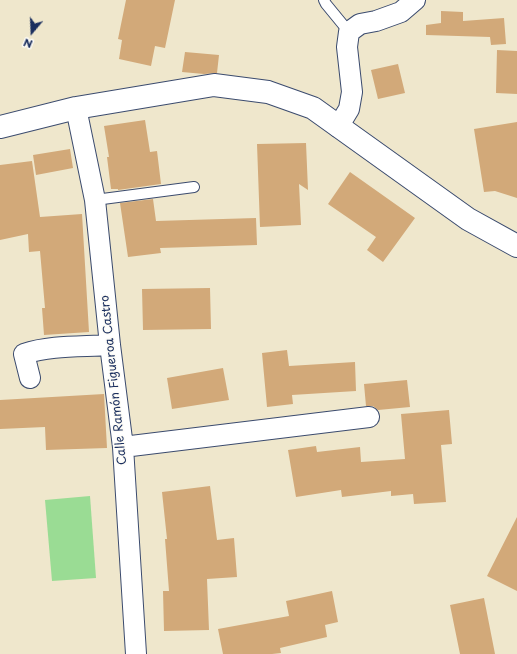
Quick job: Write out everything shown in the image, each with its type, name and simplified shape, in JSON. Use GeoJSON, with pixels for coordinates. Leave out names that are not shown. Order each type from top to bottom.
{"type":"FeatureCollection","features":[{"type":"Feature","properties":{"kind":"street"},"geometry":{"type":"LineString","coordinates":[[338,127],[349,108],[352,92],[347,47],[349,32],[360,24],[376,21],[401,12],[415,0]]}},
{"type":"Feature","properties":{"kind":"street"},"geometry":{"type":"LineString","coordinates":[[0,127],[76,108],[214,85],[268,92],[313,108],[468,219],[517,246]]}},
{"type":"Feature","properties":{"kind":"street","name":"Calle Ramón Figueroa Castro"},"geometry":{"type":"LineString","coordinates":[[76,108],[95,200],[110,345],[123,447],[136,654]]}},
{"type":"Feature","properties":{"kind":"street"},"geometry":{"type":"LineString","coordinates":[[30,378],[24,354],[33,351],[64,347],[110,345]]}},
{"type":"Feature","properties":{"kind":"street"},"geometry":{"type":"LineString","coordinates":[[123,447],[369,417]]}},
{"type":"Feature","properties":{"kind":"lane"},"geometry":{"type":"LineString","coordinates":[[324,0],[349,32]]}},
{"type":"Feature","properties":{"kind":"lane"},"geometry":{"type":"LineString","coordinates":[[95,200],[194,187]]}},
{"type":"Feature","properties":{"kind":"green space"},"geometry":{"type":"Polygon","coordinates":[[[90,496],[96,578],[52,581],[45,500],[90,496]]]}},
{"type":"Feature","properties":{"kind":"building"},"geometry":{"type":"Polygon","coordinates":[[[126,0],[175,0],[165,48],[155,46],[151,66],[119,59],[122,40],[118,39],[126,0]]]}},
{"type":"Feature","properties":{"kind":"building"},"geometry":{"type":"Polygon","coordinates":[[[441,11],[463,12],[463,21],[504,18],[506,44],[491,45],[490,37],[426,35],[426,25],[441,23],[441,11]]]}},
{"type":"Feature","properties":{"kind":"building"},"geometry":{"type":"Polygon","coordinates":[[[497,50],[517,51],[517,94],[496,93],[497,50]]]}},
{"type":"Feature","properties":{"kind":"building"},"geometry":{"type":"Polygon","coordinates":[[[185,52],[219,55],[217,73],[204,74],[182,72],[185,52]]]}},
{"type":"Feature","properties":{"kind":"building"},"geometry":{"type":"Polygon","coordinates":[[[398,64],[405,93],[378,99],[371,70],[398,64]]]}},
{"type":"Feature","properties":{"kind":"building"},"geometry":{"type":"Polygon","coordinates":[[[145,120],[150,152],[157,151],[161,184],[118,190],[111,189],[107,157],[109,157],[104,126],[145,120]]]}},
{"type":"Feature","properties":{"kind":"building"},"geometry":{"type":"Polygon","coordinates":[[[517,122],[517,198],[495,191],[484,192],[474,129],[517,122]]]}},
{"type":"Feature","properties":{"kind":"building"},"geometry":{"type":"Polygon","coordinates":[[[306,143],[308,190],[299,184],[301,225],[260,227],[257,144],[306,143]]]}},
{"type":"Feature","properties":{"kind":"building"},"geometry":{"type":"Polygon","coordinates":[[[70,149],[73,168],[36,175],[33,155],[70,149]]]}},
{"type":"Feature","properties":{"kind":"building"},"geometry":{"type":"Polygon","coordinates":[[[32,161],[40,217],[82,214],[89,332],[44,335],[42,308],[45,308],[40,251],[29,252],[28,234],[0,240],[0,165],[32,161]]]}},
{"type":"Feature","properties":{"kind":"building"},"geometry":{"type":"Polygon","coordinates":[[[350,172],[415,218],[383,262],[367,250],[376,237],[328,204],[350,172]]]}},
{"type":"Feature","properties":{"kind":"building"},"geometry":{"type":"Polygon","coordinates":[[[153,199],[156,221],[256,218],[257,245],[160,248],[161,253],[128,257],[120,203],[153,199]]]}},
{"type":"Feature","properties":{"kind":"building"},"geometry":{"type":"Polygon","coordinates":[[[210,288],[211,329],[143,330],[142,289],[210,288]]]}},
{"type":"Feature","properties":{"kind":"building"},"geometry":{"type":"Polygon","coordinates":[[[287,350],[289,366],[355,362],[356,391],[292,395],[293,404],[267,407],[262,353],[287,350]]]}},
{"type":"Feature","properties":{"kind":"building"},"geometry":{"type":"Polygon","coordinates":[[[223,368],[229,400],[172,409],[167,378],[223,368]]]}},
{"type":"Feature","properties":{"kind":"building"},"geometry":{"type":"Polygon","coordinates":[[[407,380],[410,407],[378,410],[373,406],[366,406],[364,384],[407,380]]]}},
{"type":"Feature","properties":{"kind":"building"},"geometry":{"type":"Polygon","coordinates":[[[104,394],[107,448],[46,450],[45,427],[0,429],[0,400],[104,394]]]}},
{"type":"Feature","properties":{"kind":"building"},"geometry":{"type":"Polygon","coordinates":[[[449,410],[452,444],[441,445],[446,502],[414,504],[413,494],[391,496],[391,491],[342,497],[341,490],[296,497],[288,450],[316,446],[317,452],[360,447],[361,462],[405,459],[401,414],[449,410]]]}},
{"type":"Feature","properties":{"kind":"building"},"geometry":{"type":"Polygon","coordinates":[[[210,486],[217,540],[234,538],[237,577],[207,579],[209,630],[164,631],[163,591],[169,591],[165,539],[167,539],[162,492],[210,486]]]}},
{"type":"Feature","properties":{"kind":"building"},"geometry":{"type":"Polygon","coordinates":[[[517,517],[517,591],[487,576],[517,517]]]}},
{"type":"Feature","properties":{"kind":"building"},"geometry":{"type":"Polygon","coordinates":[[[332,591],[338,622],[325,625],[327,637],[280,648],[281,653],[223,654],[218,629],[289,616],[286,601],[332,591]]]}},
{"type":"Feature","properties":{"kind":"building"},"geometry":{"type":"Polygon","coordinates":[[[484,598],[495,654],[460,654],[450,605],[484,598]]]}}]}
